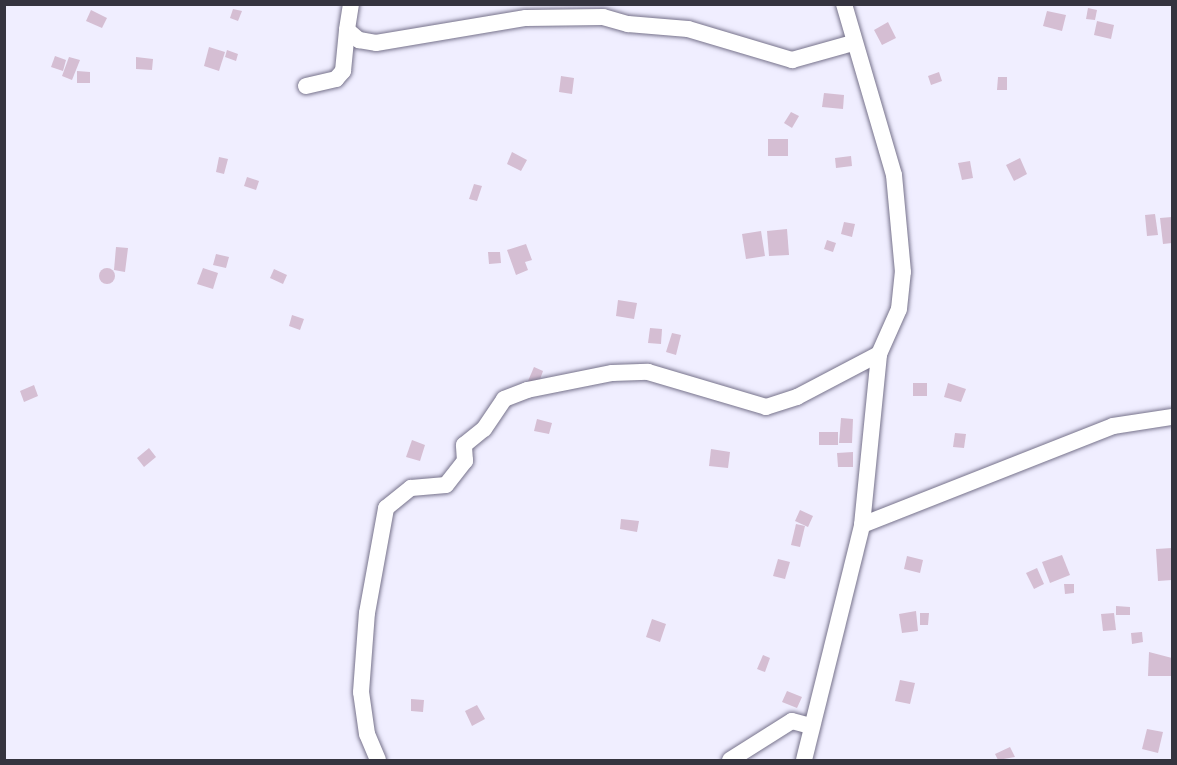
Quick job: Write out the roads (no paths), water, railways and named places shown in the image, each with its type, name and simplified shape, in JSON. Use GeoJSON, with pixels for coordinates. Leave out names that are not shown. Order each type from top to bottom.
{"type":"FeatureCollection","features":[{"type":"Feature","properties":{"kind":"street"},"geometry":{"type":"LineString","coordinates":[[306,86],[336,79],[343,71],[351,4]]}},
{"type":"Feature","properties":{"kind":"street"},"geometry":{"type":"LineString","coordinates":[[804,760],[862,525],[879,354],[899,309],[903,272],[894,175],[853,43],[844,4]]}},
{"type":"Feature","properties":{"kind":"street"},"geometry":{"type":"LineString","coordinates":[[347,30],[359,40],[376,43],[526,18],[603,17],[628,24],[688,29],[792,60],[853,43]]}},
{"type":"Feature","properties":{"kind":"street"},"geometry":{"type":"LineString","coordinates":[[378,760],[367,734],[361,692],[367,613],[386,508],[411,488],[446,485],[465,461],[464,445],[484,429],[504,399],[527,390],[612,373],[648,372],[766,407],[797,397],[879,354]]}},
{"type":"Feature","properties":{"kind":"street"},"geometry":{"type":"LineString","coordinates":[[862,525],[1113,426],[1173,417]]}},
{"type":"Feature","properties":{"kind":"street"},"geometry":{"type":"LineString","coordinates":[[730,760],[792,721],[811,726]]}}]}
